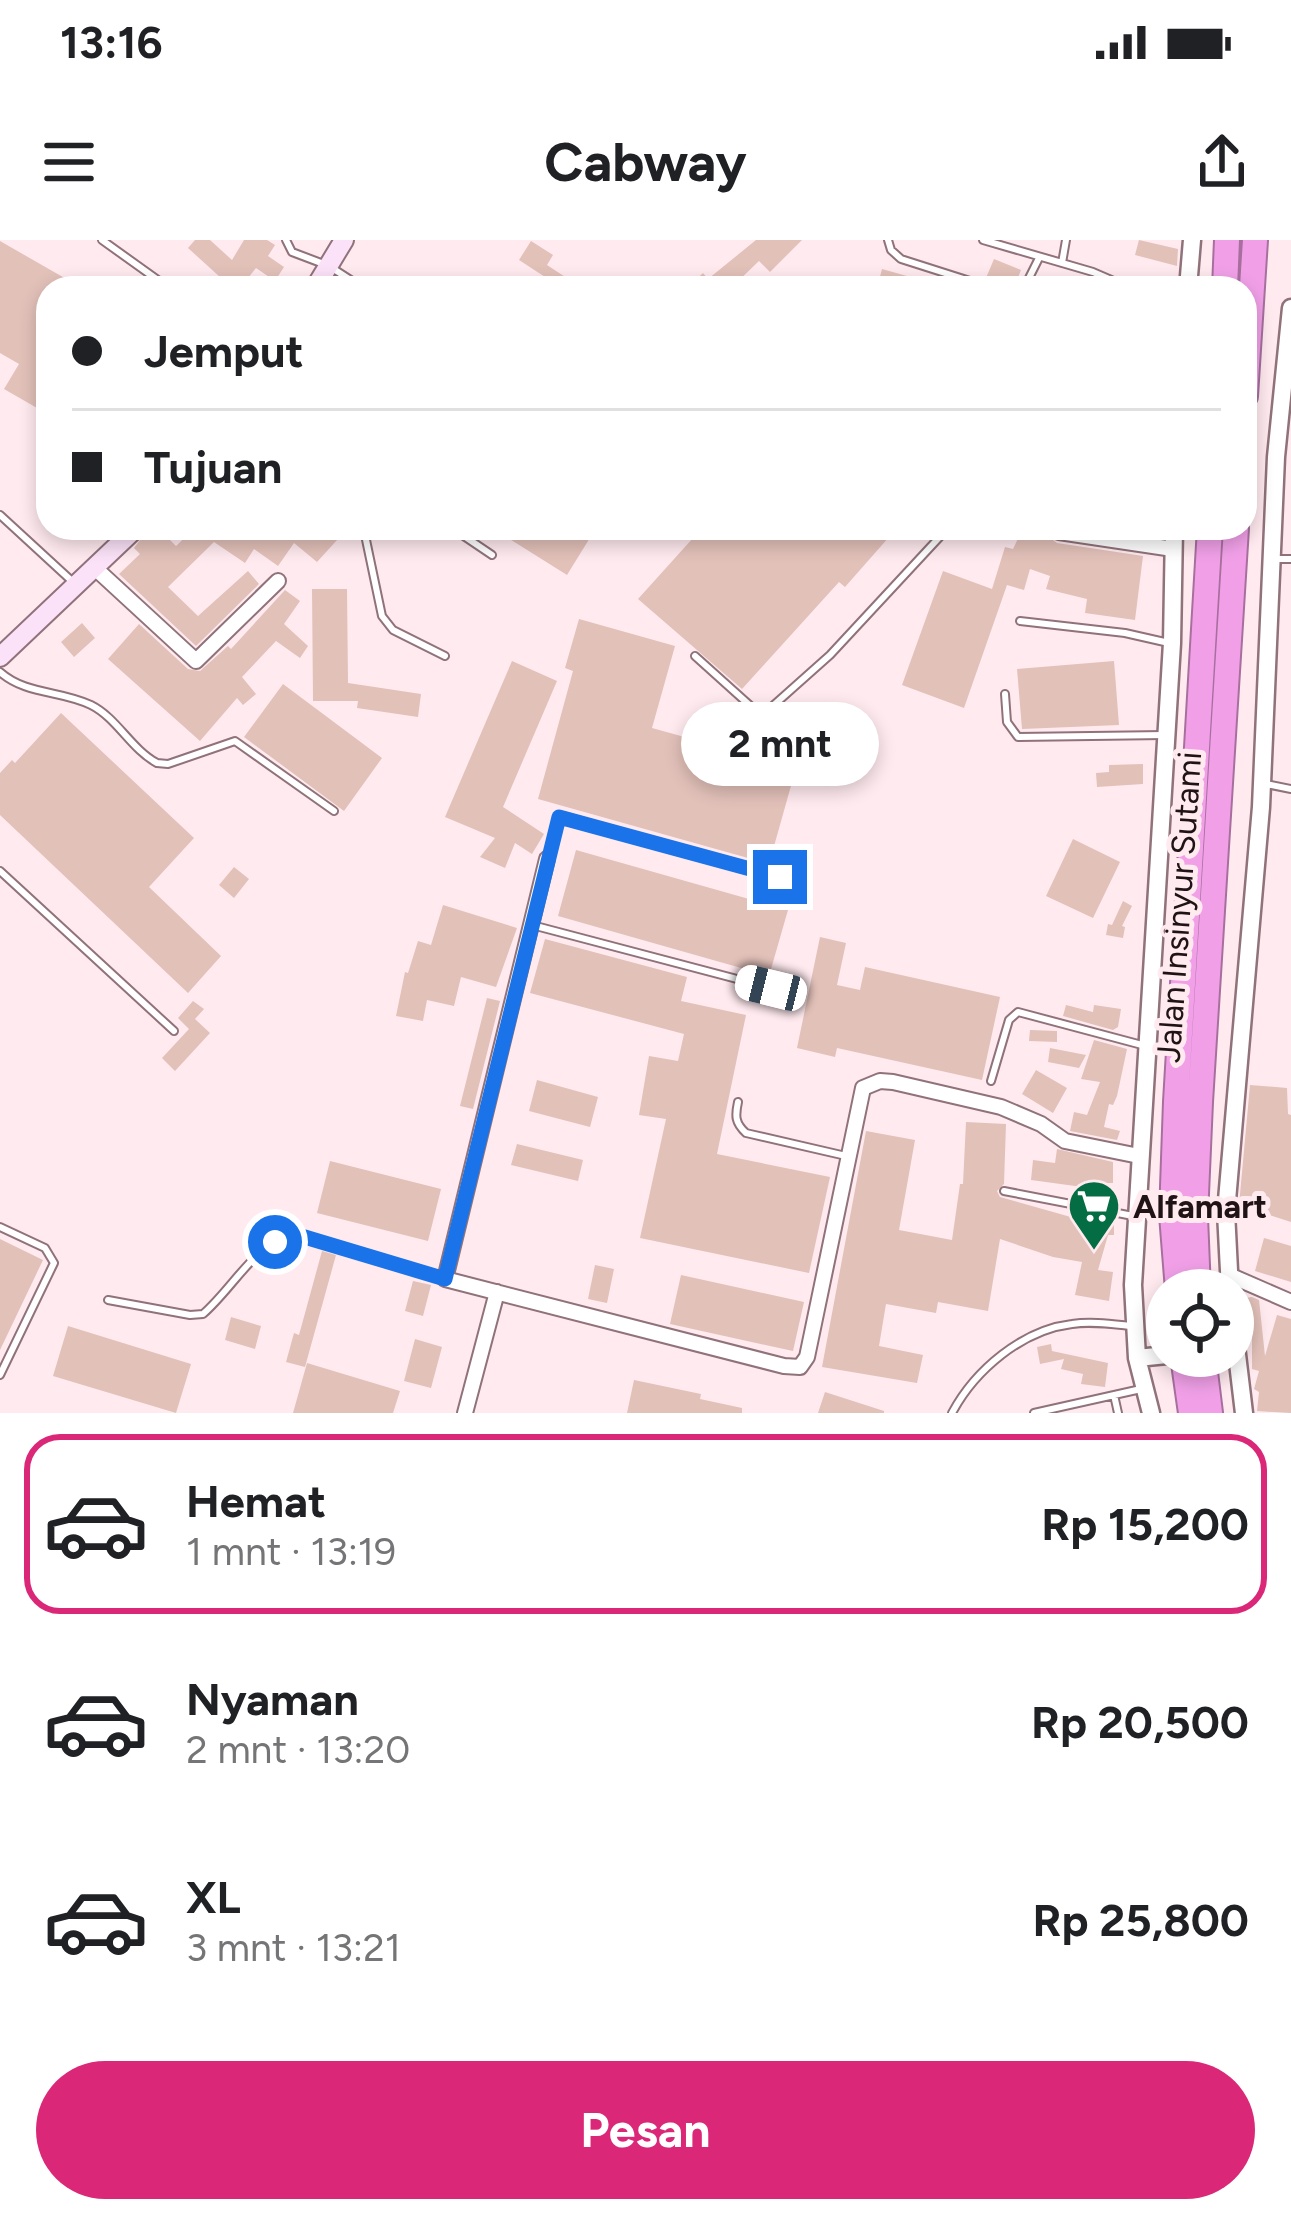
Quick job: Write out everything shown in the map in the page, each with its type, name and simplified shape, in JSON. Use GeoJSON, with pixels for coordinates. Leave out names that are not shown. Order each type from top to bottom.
{"type":"FeatureCollection","features":[{"type":"Feature","properties":{"kind":"highway"},"geometry":{"type":"LineString","coordinates":[[1226,276],[1227,240]]}},
{"type":"Feature","properties":{"kind":"highway"},"geometry":{"type":"LineString","coordinates":[[1253,276],[1255,240]]}},
{"type":"Feature","properties":{"kind":"highway","name":"Jalan Insinyur Sutami"},"geometry":{"type":"LineString","coordinates":[[1197,1269],[1197,949],[1210,540]]}},
{"type":"Feature","properties":{"kind":"highway","name":"Jalan Insinyur Sutami"},"geometry":{"type":"LineString","coordinates":[[1176,1269],[1172,1215],[1235,540]]}},
{"type":"Feature","properties":{"kind":"highway"},"geometry":{"type":"LineString","coordinates":[[1186,1377],[1191,1413]]}},
{"type":"Feature","properties":{"kind":"highway"},"geometry":{"type":"LineString","coordinates":[[1206,1377],[1210,1413]]}},
{"type":"Feature","properties":{"kind":"main road"},"geometry":{"type":"LineString","coordinates":[[322,276],[344,240]]}},
{"type":"Feature","properties":{"kind":"main road"},"geometry":{"type":"LineString","coordinates":[[0,657],[123,540]]}},
{"type":"Feature","properties":{"kind":"street"},"geometry":{"type":"LineString","coordinates":[[1189,276],[1192,240]]}},
{"type":"Feature","properties":{"kind":"street"},"geometry":{"type":"LineString","coordinates":[[1229,1269],[1228,1183],[1281,559],[1276,457],[1290,317]]}},
{"type":"Feature","properties":{"kind":"street"},"geometry":{"type":"LineString","coordinates":[[1113,540],[1173,549]]}},
{"type":"Feature","properties":{"kind":"street"},"geometry":{"type":"LineString","coordinates":[[1151,1413],[1134,1326],[1136,1216],[1172,643],[1173,540]]}},
{"type":"Feature","properties":{"kind":"street"},"geometry":{"type":"LineString","coordinates":[[94,568],[196,661],[278,581]]}},
{"type":"Feature","properties":{"kind":"street"},"geometry":{"type":"LineString","coordinates":[[547,859],[445,1279],[784,1366],[800,1366],[807,1357],[863,1088],[880,1081],[1000,1107],[1041,1124],[1065,1141],[1139,1156]]}},
{"type":"Feature","properties":{"kind":"street"},"geometry":{"type":"LineString","coordinates":[[1254,1290],[1291,1302]]}},
{"type":"Feature","properties":{"kind":"street"},"geometry":{"type":"LineString","coordinates":[[465,1413],[497,1292]]}},
{"type":"Feature","properties":{"kind":"street"},"geometry":{"type":"LineString","coordinates":[[1137,1358],[1146,1357]]}},
{"type":"Feature","properties":{"kind":"lane"},"geometry":{"type":"LineString","coordinates":[[102,240],[152,276]]}},
{"type":"Feature","properties":{"kind":"lane"},"geometry":{"type":"LineString","coordinates":[[286,240],[292,252],[344,276]]}},
{"type":"Feature","properties":{"kind":"lane"},"geometry":{"type":"LineString","coordinates":[[888,240],[902,259],[955,276]]}},
{"type":"Feature","properties":{"kind":"lane"},"geometry":{"type":"LineString","coordinates":[[983,240],[1098,276]]}},
{"type":"Feature","properties":{"kind":"lane"},"geometry":{"type":"LineString","coordinates":[[1062,263],[1066,240]]}},
{"type":"Feature","properties":{"kind":"lane"},"geometry":{"type":"LineString","coordinates":[[1030,276],[1039,258]]}},
{"type":"Feature","properties":{"kind":"lane"},"geometry":{"type":"LineString","coordinates":[[0,515],[76,585]]}},
{"type":"Feature","properties":{"kind":"lane"},"geometry":{"type":"LineString","coordinates":[[365,540],[382,616],[393,630],[445,656]]}},
{"type":"Feature","properties":{"kind":"lane"},"geometry":{"type":"LineString","coordinates":[[470,540],[492,555]]}},
{"type":"Feature","properties":{"kind":"lane"},"geometry":{"type":"LineString","coordinates":[[695,656],[755,710],[766,712],[830,656],[937,540]]}},
{"type":"Feature","properties":{"kind":"lane"},"geometry":{"type":"LineString","coordinates":[[1020,621],[1172,643]]}},
{"type":"Feature","properties":{"kind":"lane"},"geometry":{"type":"LineString","coordinates":[[0,672],[23,688],[70,697],[98,709],[157,763],[168,764],[235,741],[334,811]]}},
{"type":"Feature","properties":{"kind":"lane"},"geometry":{"type":"LineString","coordinates":[[1005,694],[1007,722],[1018,737],[1166,735]]}},
{"type":"Feature","properties":{"kind":"lane"},"geometry":{"type":"LineString","coordinates":[[1262,783],[1291,789]]}},
{"type":"Feature","properties":{"kind":"lane"},"geometry":{"type":"LineString","coordinates":[[547,859],[557,821],[563,816],[780,877]]}},
{"type":"Feature","properties":{"kind":"lane"},"geometry":{"type":"LineString","coordinates":[[0,871],[174,1031]]}},
{"type":"Feature","properties":{"kind":"lane"},"geometry":{"type":"LineString","coordinates":[[532,926],[771,988]]}},
{"type":"Feature","properties":{"kind":"lane"},"geometry":{"type":"LineString","coordinates":[[991,1081],[1009,1020],[1018,1012],[1145,1046]]}},
{"type":"Feature","properties":{"kind":"lane"},"geometry":{"type":"LineString","coordinates":[[738,1102],[737,1126],[746,1133],[850,1157]]}},
{"type":"Feature","properties":{"kind":"lane"},"geometry":{"type":"LineString","coordinates":[[1004,1191],[1136,1216]]}},
{"type":"Feature","properties":{"kind":"lane"},"geometry":{"type":"LineString","coordinates":[[0,1227],[45,1248],[54,1263],[0,1376]]}},
{"type":"Feature","properties":{"kind":"lane"},"geometry":{"type":"LineString","coordinates":[[108,1300],[203,1314],[244,1269],[290,1234],[445,1279]]}},
{"type":"Feature","properties":{"kind":"lane"},"geometry":{"type":"LineString","coordinates":[[952,1413],[965,1389],[1003,1354],[1033,1336],[1074,1323],[1134,1326]]}},
{"type":"Feature","properties":{"kind":"lane"},"geometry":{"type":"LineString","coordinates":[[1034,1413],[1145,1388]]}},
{"type":"Feature","properties":{"kind":"lane"},"geometry":{"type":"LineString","coordinates":[[1114,1395],[1118,1413]]}},
{"type":"Feature","properties":{"kind":"building"},"geometry":{"type":"Polygon","coordinates":[[[195,240],[210,240],[232,260],[244,240],[267,240],[275,245],[268,256],[284,267],[278,276],[256,268],[250,276],[219,276],[188,248],[195,240]]]}},
{"type":"Feature","properties":{"kind":"building"},"geometry":{"type":"Polygon","coordinates":[[[756,240],[802,240],[770,272],[759,261],[743,276],[712,276],[756,240]]]}},
{"type":"Feature","properties":{"kind":"building"},"geometry":{"type":"Polygon","coordinates":[[[1139,240],[1178,249],[1177,266],[1135,255],[1139,240]]]}},
{"type":"Feature","properties":{"kind":"building"},"geometry":{"type":"Polygon","coordinates":[[[0,241],[61,276],[36,276],[36,407],[4,389],[19,364],[0,353],[0,241]]]}},
{"type":"Feature","properties":{"kind":"building"},"geometry":{"type":"Polygon","coordinates":[[[531,241],[553,255],[547,265],[564,276],[544,276],[519,260],[531,241]]]}},
{"type":"Feature","properties":{"kind":"building"},"geometry":{"type":"Polygon","coordinates":[[[994,259],[1021,270],[1019,276],[987,276],[994,259]]]}},
{"type":"Feature","properties":{"kind":"building"},"geometry":{"type":"Polygon","coordinates":[[[882,269],[907,276],[880,276],[882,269]]]}},
{"type":"Feature","properties":{"kind":"building"},"geometry":{"type":"Polygon","coordinates":[[[140,540],[170,540],[176,546],[182,540],[337,540],[317,562],[294,543],[278,566],[254,549],[245,563],[214,542],[168,587],[198,616],[248,571],[259,584],[196,646],[119,574],[140,554],[134,548],[140,540]]]}},
{"type":"Feature","properties":{"kind":"building"},"geometry":{"type":"Polygon","coordinates":[[[511,540],[589,540],[567,575],[511,540]]]}},
{"type":"Feature","properties":{"kind":"building"},"geometry":{"type":"Polygon","coordinates":[[[691,540],[886,540],[845,587],[839,582],[742,689],[638,599],[691,540]]]}},
{"type":"Feature","properties":{"kind":"building"},"geometry":{"type":"Polygon","coordinates":[[[1017,540],[1053,540],[1143,556],[1135,620],[1085,613],[1087,599],[1046,589],[1050,576],[1030,569],[1024,590],[1007,585],[964,708],[902,685],[943,571],[992,589],[1005,547],[1013,549],[1017,540]]]}},
{"type":"Feature","properties":{"kind":"building"},"geometry":{"type":"Polygon","coordinates":[[[312,589],[347,589],[348,683],[421,694],[418,717],[357,708],[358,701],[313,701],[312,589]]]}},
{"type":"Feature","properties":{"kind":"building"},"geometry":{"type":"Polygon","coordinates":[[[285,590],[300,601],[284,624],[308,646],[300,658],[276,641],[242,677],[256,694],[243,705],[237,698],[200,741],[108,659],[139,624],[188,669],[200,671],[228,646],[231,649],[285,590]]]}},
{"type":"Feature","properties":{"kind":"building"},"geometry":{"type":"Polygon","coordinates":[[[579,619],[675,646],[652,728],[796,768],[769,864],[538,799],[573,671],[565,668],[579,619]]]}},
{"type":"Feature","properties":{"kind":"building"},"geometry":{"type":"Polygon","coordinates":[[[82,623],[95,638],[74,657],[61,642],[82,623]]]}},
{"type":"Feature","properties":{"kind":"building"},"geometry":{"type":"Polygon","coordinates":[[[512,661],[557,681],[503,807],[544,834],[532,854],[515,843],[505,868],[480,857],[495,838],[445,817],[512,661]]]}},
{"type":"Feature","properties":{"kind":"building"},"geometry":{"type":"Polygon","coordinates":[[[1114,661],[1119,725],[1022,729],[1017,669],[1114,661]]]}},
{"type":"Feature","properties":{"kind":"building"},"geometry":{"type":"Polygon","coordinates":[[[283,684],[382,758],[344,811],[244,737],[283,684]]]}},
{"type":"Feature","properties":{"kind":"building"},"geometry":{"type":"Polygon","coordinates":[[[61,713],[194,838],[149,887],[221,956],[188,993],[0,815],[0,773],[61,713]]]}},
{"type":"Feature","properties":{"kind":"building"},"geometry":{"type":"Polygon","coordinates":[[[1143,764],[1143,784],[1097,787],[1096,773],[1109,772],[1109,765],[1143,764]]]}},
{"type":"Feature","properties":{"kind":"building"},"geometry":{"type":"Polygon","coordinates":[[[1073,839],[1120,862],[1093,918],[1046,896],[1073,839]]]}},
{"type":"Feature","properties":{"kind":"building"},"geometry":{"type":"Polygon","coordinates":[[[576,850],[788,910],[769,976],[558,916],[576,850]]]}},
{"type":"Feature","properties":{"kind":"building"},"geometry":{"type":"Polygon","coordinates":[[[234,867],[249,879],[234,898],[219,885],[234,867]]]}},
{"type":"Feature","properties":{"kind":"building"},"geometry":{"type":"Polygon","coordinates":[[[1123,901],[1132,906],[1122,926],[1123,938],[1106,935],[1108,924],[1112,925],[1123,901]]]}},
{"type":"Feature","properties":{"kind":"building"},"geometry":{"type":"Polygon","coordinates":[[[443,905],[517,928],[496,987],[461,977],[454,1006],[427,1000],[423,1021],[396,1016],[405,972],[418,941],[431,945],[443,905]]]}},
{"type":"Feature","properties":{"kind":"building"},"geometry":{"type":"Polygon","coordinates":[[[820,937],[846,943],[837,985],[860,990],[865,967],[1000,997],[982,1080],[837,1048],[835,1057],[797,1048],[820,937]]]}},
{"type":"Feature","properties":{"kind":"building"},"geometry":{"type":"Polygon","coordinates":[[[545,939],[687,977],[681,1001],[746,1015],[717,1154],[830,1177],[809,1273],[640,1238],[666,1119],[639,1115],[649,1056],[678,1061],[684,1034],[530,993],[545,939]]]}},
{"type":"Feature","properties":{"kind":"building"},"geometry":{"type":"Polygon","coordinates":[[[487,998],[500,1001],[473,1109],[460,1106],[487,998]]]}},
{"type":"Feature","properties":{"kind":"building"},"geometry":{"type":"Polygon","coordinates":[[[193,1001],[204,1009],[195,1019],[210,1033],[175,1071],[162,1058],[189,1029],[178,1018],[193,1001]]]}},
{"type":"Feature","properties":{"kind":"building"},"geometry":{"type":"Polygon","coordinates":[[[1066,1005],[1093,1012],[1094,1005],[1121,1009],[1118,1027],[1113,1030],[1063,1016],[1066,1005]]]}},
{"type":"Feature","properties":{"kind":"building"},"geometry":{"type":"Polygon","coordinates":[[[1030,1030],[1057,1031],[1057,1042],[1029,1041],[1030,1030]]]}},
{"type":"Feature","properties":{"kind":"building"},"geometry":{"type":"Polygon","coordinates":[[[1094,1040],[1127,1049],[1117,1096],[1109,1104],[1104,1127],[1120,1131],[1117,1140],[1070,1131],[1074,1112],[1087,1115],[1100,1082],[1081,1079],[1094,1040]]]}},
{"type":"Feature","properties":{"kind":"building"},"geometry":{"type":"Polygon","coordinates":[[[1050,1048],[1086,1055],[1079,1068],[1048,1062],[1050,1048]]]}},
{"type":"Feature","properties":{"kind":"building"},"geometry":{"type":"Polygon","coordinates":[[[1036,1070],[1067,1088],[1053,1113],[1022,1094],[1036,1070]]]}},
{"type":"Feature","properties":{"kind":"building"},"geometry":{"type":"Polygon","coordinates":[[[537,1080],[598,1097],[590,1127],[529,1111],[537,1080]]]}},
{"type":"Feature","properties":{"kind":"building"},"geometry":{"type":"Polygon","coordinates":[[[1250,1085],[1287,1088],[1291,1222],[1239,1205],[1250,1085]]]}},
{"type":"Feature","properties":{"kind":"building"},"geometry":{"type":"Polygon","coordinates":[[[966,1122],[1006,1124],[1000,1197],[1092,1223],[1092,1218],[1114,1220],[1114,1235],[1108,1235],[1098,1270],[1113,1272],[1109,1301],[1075,1295],[1082,1262],[1000,1239],[988,1311],[938,1302],[936,1313],[886,1304],[879,1346],[923,1355],[917,1383],[822,1367],[866,1131],[915,1140],[899,1230],[952,1240],[963,1184],[966,1122]]]}},
{"type":"Feature","properties":{"kind":"building"},"geometry":{"type":"Polygon","coordinates":[[[517,1144],[583,1160],[578,1181],[511,1165],[517,1144]]]}},
{"type":"Feature","properties":{"kind":"building"},"geometry":{"type":"Polygon","coordinates":[[[1057,1149],[1113,1162],[1113,1183],[1090,1183],[1090,1188],[1031,1180],[1033,1160],[1055,1163],[1057,1149]]]}},
{"type":"Feature","properties":{"kind":"building"},"geometry":{"type":"Polygon","coordinates":[[[330,1161],[441,1189],[428,1241],[317,1213],[330,1161]]]}},
{"type":"Feature","properties":{"kind":"building"},"geometry":{"type":"Polygon","coordinates":[[[1264,1238],[1291,1246],[1291,1282],[1255,1271],[1264,1238]]]}},
{"type":"Feature","properties":{"kind":"building"},"geometry":{"type":"Polygon","coordinates":[[[0,1239],[43,1260],[0,1350],[0,1239]]]}},
{"type":"Feature","properties":{"kind":"building"},"geometry":{"type":"Polygon","coordinates":[[[322,1251],[336,1255],[305,1367],[286,1362],[294,1333],[299,1335],[322,1251]]]}},
{"type":"Feature","properties":{"kind":"building"},"geometry":{"type":"Polygon","coordinates":[[[595,1265],[614,1269],[607,1303],[588,1299],[595,1265]]]}},
{"type":"Feature","properties":{"kind":"building"},"geometry":{"type":"Polygon","coordinates":[[[681,1275],[804,1302],[793,1351],[670,1324],[681,1275]]]}},
{"type":"Feature","properties":{"kind":"building"},"geometry":{"type":"Polygon","coordinates":[[[413,1281],[431,1285],[423,1316],[405,1311],[413,1281]]]}},
{"type":"Feature","properties":{"kind":"building"},"geometry":{"type":"Polygon","coordinates":[[[1254,1298],[1259,1300],[1265,1356],[1277,1315],[1291,1319],[1291,1413],[1257,1411],[1259,1392],[1254,1389],[1259,1371],[1254,1370],[1254,1298]]]}},
{"type":"Feature","properties":{"kind":"building"},"geometry":{"type":"Polygon","coordinates":[[[231,1317],[261,1326],[255,1349],[225,1340],[231,1317]]]}},
{"type":"Feature","properties":{"kind":"building"},"geometry":{"type":"Polygon","coordinates":[[[68,1326],[191,1364],[176,1413],[53,1376],[68,1326]]]}},
{"type":"Feature","properties":{"kind":"building"},"geometry":{"type":"Polygon","coordinates":[[[415,1339],[442,1347],[431,1388],[404,1381],[415,1339]]]}},
{"type":"Feature","properties":{"kind":"building"},"geometry":{"type":"Polygon","coordinates":[[[1051,1344],[1052,1351],[1108,1363],[1105,1387],[1081,1384],[1083,1374],[1061,1369],[1064,1359],[1040,1364],[1037,1347],[1051,1344]]]}},
{"type":"Feature","properties":{"kind":"building"},"geometry":{"type":"Polygon","coordinates":[[[307,1363],[400,1391],[393,1413],[293,1413],[307,1363]]]}},
{"type":"Feature","properties":{"kind":"building"},"geometry":{"type":"Polygon","coordinates":[[[634,1380],[701,1394],[700,1399],[742,1408],[742,1413],[627,1413],[634,1380]]]}},
{"type":"Feature","properties":{"kind":"building"},"geometry":{"type":"Polygon","coordinates":[[[825,1392],[884,1411],[884,1413],[818,1413],[825,1392]]]}},
{"type":"Feature","properties":{"kind":"place","name":"Alfamart"},"geometry":{"type":"Point","coordinates":[1094,1252]}},
{"type":"Feature","properties":{"kind":"route"},"geometry":{"type":"LineString","coordinates":[[275,1242],[282,1236],[298,1235],[445,1279],[559,817],[780,877]]}}]}
